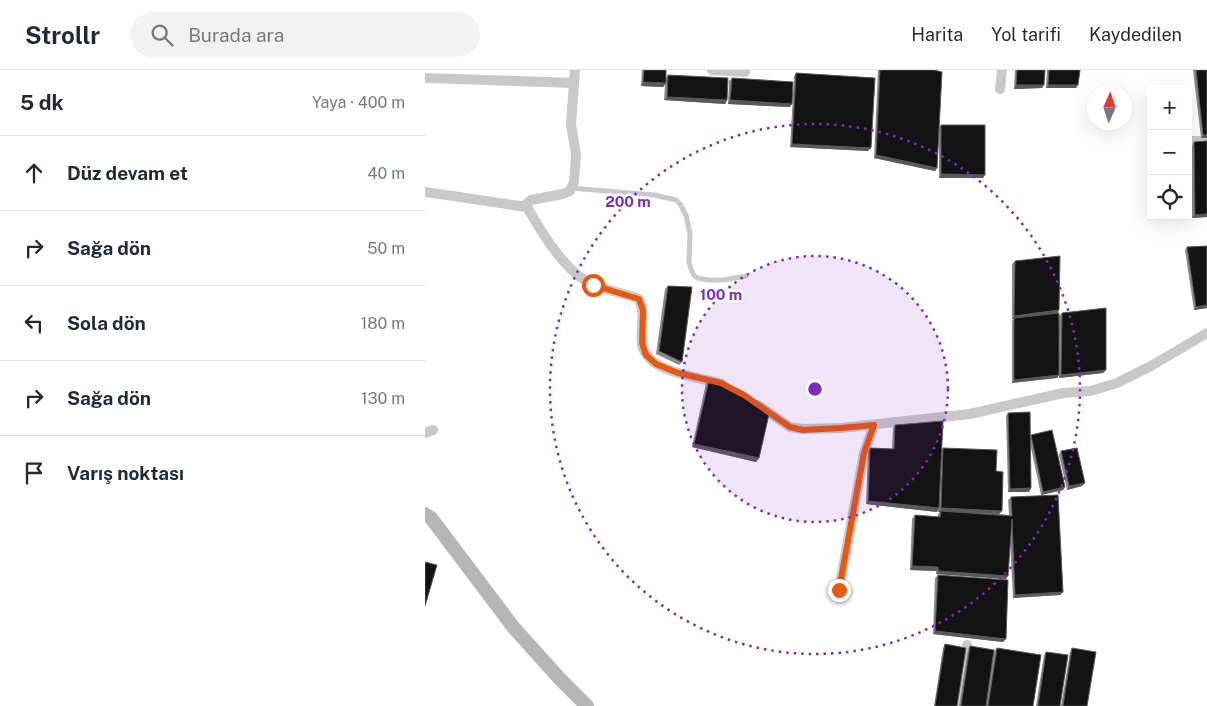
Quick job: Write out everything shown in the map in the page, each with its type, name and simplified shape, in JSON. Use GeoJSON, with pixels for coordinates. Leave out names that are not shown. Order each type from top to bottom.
{"type":"FeatureCollection","features":[{"type":"Feature","properties":{"kind":"street"},"geometry":{"type":"LineString","coordinates":[[524,206],[531,200],[570,191],[574,182],[576,156],[571,124],[575,70]]}},
{"type":"Feature","properties":{"kind":"street"},"geometry":{"type":"LineString","coordinates":[[712,70],[745,72]]}},
{"type":"Feature","properties":{"kind":"street"},"geometry":{"type":"LineString","coordinates":[[1000,89],[1002,70]]}},
{"type":"Feature","properties":{"kind":"street"},"geometry":{"type":"LineString","coordinates":[[432,75],[574,83]]}},
{"type":"Feature","properties":{"kind":"street"},"geometry":{"type":"LineString","coordinates":[[1192,141],[1207,140]]}},
{"type":"Feature","properties":{"kind":"street"},"geometry":{"type":"LineString","coordinates":[[425,192],[527,207],[559,257],[577,274],[593,285],[639,299],[643,310],[642,343],[646,355],[656,364],[678,373],[721,383],[729,387]]}},
{"type":"Feature","properties":{"kind":"street"},"geometry":{"type":"LineString","coordinates":[[752,400],[790,427],[803,430],[874,425],[970,414],[1063,393],[1090,391],[1117,383],[1207,333]]}},
{"type":"Feature","properties":{"kind":"street"},"geometry":{"type":"LineString","coordinates":[[839,590],[864,453],[874,425]]}},
{"type":"Feature","properties":{"kind":"street"},"geometry":{"type":"LineString","coordinates":[[425,514],[431,518],[514,628],[587,706]]}},
{"type":"Feature","properties":{"kind":"street"},"geometry":{"type":"LineString","coordinates":[[957,706],[967,645]]}},
{"type":"Feature","properties":{"kind":"lane"},"geometry":{"type":"LineString","coordinates":[[571,188],[654,195],[676,200],[681,204],[686,215],[690,234],[689,263],[693,274],[697,278],[709,280],[723,280],[746,276]]}},
{"type":"Feature","properties":{"kind":"building"},"geometry":{"type":"Polygon","coordinates":[[[644,70],[666,70],[666,83],[643,82],[644,70]]]}},
{"type":"Feature","properties":{"kind":"building"},"geometry":{"type":"Polygon","coordinates":[[[880,70],[934,70],[942,72],[937,168],[876,155],[880,70]]]}},
{"type":"Feature","properties":{"kind":"building"},"geometry":{"type":"Polygon","coordinates":[[[1017,70],[1045,70],[1044,85],[1016,85],[1017,70]]]}},
{"type":"Feature","properties":{"kind":"building"},"geometry":{"type":"Polygon","coordinates":[[[1049,70],[1080,70],[1078,85],[1048,85],[1049,70]]]}},
{"type":"Feature","properties":{"kind":"building"},"geometry":{"type":"Polygon","coordinates":[[[1196,70],[1207,70],[1207,135],[1203,135],[1196,70]]]}},
{"type":"Feature","properties":{"kind":"building"},"geometry":{"type":"Polygon","coordinates":[[[796,73],[875,78],[871,148],[792,144],[796,73]]]}},
{"type":"Feature","properties":{"kind":"building"},"geometry":{"type":"Polygon","coordinates":[[[668,75],[728,78],[727,100],[667,97],[668,75]]]}},
{"type":"Feature","properties":{"kind":"building"},"geometry":{"type":"Polygon","coordinates":[[[732,78],[793,82],[792,104],[730,100],[732,78]]]}},
{"type":"Feature","properties":{"kind":"building"},"geometry":{"type":"Polygon","coordinates":[[[941,125],[985,125],[985,175],[941,174],[941,125]]]}},
{"type":"Feature","properties":{"kind":"building"},"geometry":{"type":"Polygon","coordinates":[[[1207,141],[1207,214],[1195,215],[1194,142],[1207,141]]]}},
{"type":"Feature","properties":{"kind":"building"},"geometry":{"type":"Polygon","coordinates":[[[1207,246],[1207,305],[1196,307],[1187,247],[1207,246]]]}},
{"type":"Feature","properties":{"kind":"building"},"geometry":{"type":"Polygon","coordinates":[[[1060,256],[1059,310],[1014,316],[1015,261],[1060,256]]]}},
{"type":"Feature","properties":{"kind":"building"},"geometry":{"type":"Polygon","coordinates":[[[668,286],[692,287],[682,362],[659,351],[668,286]]]}},
{"type":"Feature","properties":{"kind":"building"},"geometry":{"type":"Polygon","coordinates":[[[1106,308],[1106,370],[1061,375],[1062,313],[1106,308]]]}},
{"type":"Feature","properties":{"kind":"building"},"geometry":{"type":"Polygon","coordinates":[[[1059,313],[1059,375],[1014,380],[1014,318],[1059,313]]]}},
{"type":"Feature","properties":{"kind":"building"},"geometry":{"type":"Polygon","coordinates":[[[709,380],[729,385],[770,410],[759,458],[694,444],[709,380]]]}},
{"type":"Feature","properties":{"kind":"building"},"geometry":{"type":"Polygon","coordinates":[[[1030,412],[1031,488],[1010,489],[1008,413],[1030,412]]]}},
{"type":"Feature","properties":{"kind":"building"},"geometry":{"type":"Polygon","coordinates":[[[943,421],[939,508],[868,501],[870,448],[894,449],[895,425],[943,421]]]}},
{"type":"Feature","properties":{"kind":"building"},"geometry":{"type":"Polygon","coordinates":[[[1052,430],[1065,487],[1043,492],[1031,435],[1052,430]]]}},
{"type":"Feature","properties":{"kind":"building"},"geometry":{"type":"Polygon","coordinates":[[[943,448],[997,450],[996,471],[1003,472],[1002,511],[941,508],[943,448]]]}},
{"type":"Feature","properties":{"kind":"building"},"geometry":{"type":"Polygon","coordinates":[[[1077,448],[1085,483],[1069,486],[1061,451],[1077,448]]]}},
{"type":"Feature","properties":{"kind":"building"},"geometry":{"type":"Polygon","coordinates":[[[1058,495],[1063,592],[1015,595],[1012,519],[1008,576],[938,571],[938,567],[912,566],[915,515],[940,517],[941,511],[1012,516],[1011,497],[1058,495]]]}},
{"type":"Feature","properties":{"kind":"building"},"geometry":{"type":"Polygon","coordinates":[[[425,562],[437,565],[425,606],[425,562]]]}},
{"type":"Feature","properties":{"kind":"building"},"geometry":{"type":"Polygon","coordinates":[[[938,575],[1008,580],[1006,639],[935,631],[938,575]]]}},
{"type":"Feature","properties":{"kind":"building"},"geometry":{"type":"Polygon","coordinates":[[[945,644],[966,648],[957,706],[935,706],[945,644]]]}},
{"type":"Feature","properties":{"kind":"building"},"geometry":{"type":"Polygon","coordinates":[[[970,646],[994,650],[986,706],[961,706],[970,646]]]}},
{"type":"Feature","properties":{"kind":"building"},"geometry":{"type":"Polygon","coordinates":[[[997,648],[1041,655],[1033,706],[988,706],[997,648]]]}},
{"type":"Feature","properties":{"kind":"building"},"geometry":{"type":"Polygon","coordinates":[[[1072,648],[1096,652],[1087,706],[1063,706],[1072,648]]]}},
{"type":"Feature","properties":{"kind":"building"},"geometry":{"type":"Polygon","coordinates":[[[1046,652],[1068,655],[1060,706],[1038,706],[1046,652]]]}},
{"type":"Feature","properties":{"kind":"route"},"geometry":{"type":"LineString","coordinates":[[593,285],[639,299],[643,310],[642,343],[646,355],[656,364],[678,373],[721,383],[744,395],[790,427],[803,430],[874,425],[864,453],[839,590]]}}]}
